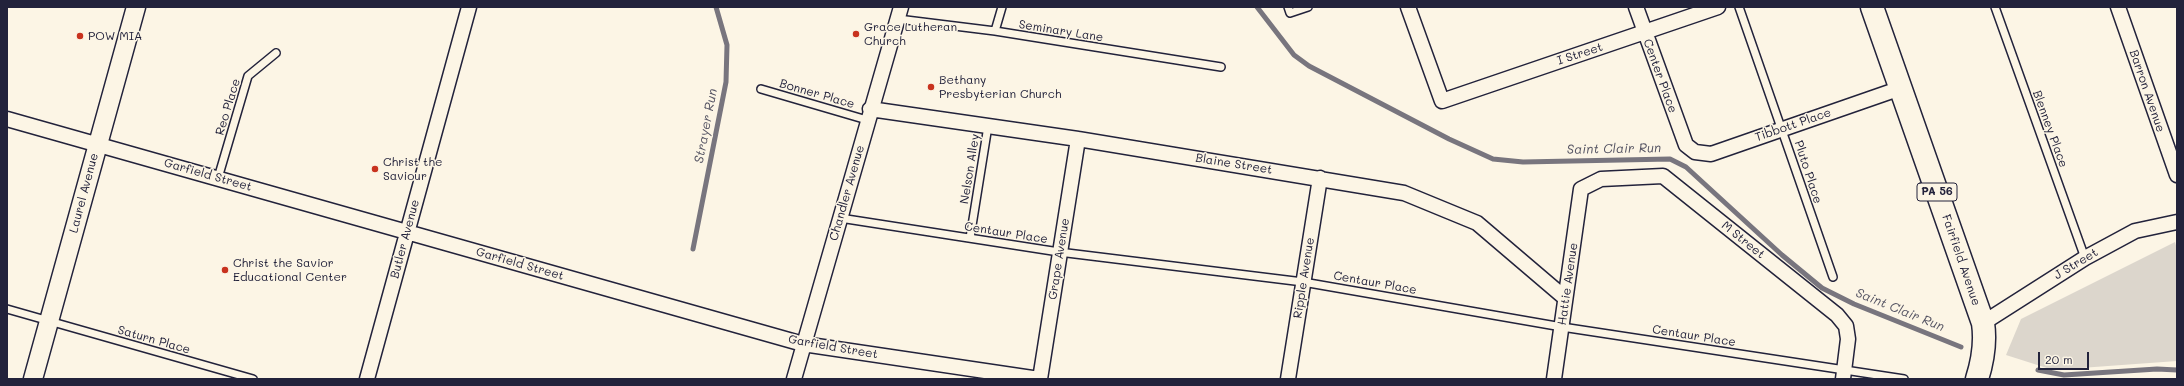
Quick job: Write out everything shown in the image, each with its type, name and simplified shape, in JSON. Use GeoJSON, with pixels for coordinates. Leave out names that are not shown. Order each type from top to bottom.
{"type":"FeatureCollection","features":[{"type":"Feature","properties":{"kind":"highway","name":"Fairfield Avenue"},"geometry":{"type":"LineString","coordinates":[[1872,7],[1983,323],[1985,336],[1984,355],[1978,379]]}},
{"type":"Feature","properties":{"kind":"street","name":"Laurel Avenue"},"geometry":{"type":"LineString","coordinates":[[33,379],[136,7]]}},
{"type":"Feature","properties":{"kind":"street","name":"Butler Avenue"},"geometry":{"type":"LineString","coordinates":[[367,379],[469,7]]}},
{"type":"Feature","properties":{"kind":"street","name":"I Street"},"geometry":{"type":"LineString","coordinates":[[1408,7],[1442,101],[1718,7]]}},
{"type":"Feature","properties":{"kind":"street","name":"Center Place"},"geometry":{"type":"LineString","coordinates":[[1636,7],[1644,33],[1686,145]]}},
{"type":"Feature","properties":{"kind":"street","name":"Barron Avenue"},"geometry":{"type":"LineString","coordinates":[[2118,7],[2177,175]]}},
{"type":"Feature","properties":{"kind":"street","name":"Chandler Avenue"},"geometry":{"type":"LineString","coordinates":[[794,379],[899,13]]}},
{"type":"Feature","properties":{"kind":"street","name":"Tibbott Place"},"geometry":{"type":"LineString","coordinates":[[1686,145],[1695,152],[1711,154],[1901,88]]}},
{"type":"Feature","properties":{"kind":"street","name":"Blaine Street"},"geometry":{"type":"LineString","coordinates":[[869,115],[988,126],[1078,139],[1404,193],[1477,224],[1565,298]]}},
{"type":"Feature","properties":{"kind":"street","name":"Garfield Street"},"geometry":{"type":"LineString","coordinates":[[7,119],[803,344],[1040,379]]}},
{"type":"Feature","properties":{"kind":"street","name":"Grape Avenue"},"geometry":{"type":"LineString","coordinates":[[1040,379],[1078,139]]}},
{"type":"Feature","properties":{"kind":"street","name":"M Street"},"geometry":{"type":"LineString","coordinates":[[1581,189],[1601,179],[1663,176],[1836,316],[1846,326],[1848,339],[1844,375]]}},
{"type":"Feature","properties":{"kind":"street","name":"Ripple Avenue"},"geometry":{"type":"LineString","coordinates":[[1288,379],[1320,178]]}},
{"type":"Feature","properties":{"kind":"street","name":"Hattie Avenue"},"geometry":{"type":"LineString","coordinates":[[1554,379],[1581,189]]}},
{"type":"Feature","properties":{"kind":"street","name":"J Street"},"geometry":{"type":"LineString","coordinates":[[1983,323],[2085,258],[2135,231],[2177,222]]}},
{"type":"Feature","properties":{"kind":"lane"},"geometry":{"type":"LineString","coordinates":[[995,31],[1002,7]]}},
{"type":"Feature","properties":{"kind":"lane"},"geometry":{"type":"LineString","coordinates":[[1289,10],[1308,7]]}},
{"type":"Feature","properties":{"kind":"lane","name":"Pluto Place"},"geometry":{"type":"LineString","coordinates":[[1739,7],[1783,128],[1808,208],[1833,277]]}},
{"type":"Feature","properties":{"kind":"lane","name":"Blenney Place"},"geometry":{"type":"LineString","coordinates":[[1996,7],[2085,258]]}},
{"type":"Feature","properties":{"kind":"lane","name":"Seminary Lane"},"geometry":{"type":"LineString","coordinates":[[899,13],[995,31],[1221,67]]}},
{"type":"Feature","properties":{"kind":"lane","name":"Reo Place"},"geometry":{"type":"LineString","coordinates":[[218,178],[248,76],[276,53]]}},
{"type":"Feature","properties":{"kind":"lane","name":"Bonner Place"},"geometry":{"type":"LineString","coordinates":[[761,90],[869,115]]}},
{"type":"Feature","properties":{"kind":"lane","name":"Nelson Alley"},"geometry":{"type":"LineString","coordinates":[[970,238],[988,126]]}},
{"type":"Feature","properties":{"kind":"lane","name":"Centaur Place"},"geometry":{"type":"LineString","coordinates":[[840,218],[1059,252],[1303,282],[1844,375],[1904,379]]}},
{"type":"Feature","properties":{"kind":"lane","name":"Saturn Place"},"geometry":{"type":"LineString","coordinates":[[7,309],[253,379]]}},
{"type":"Feature","properties":{"kind":"shaded area"},"geometry":{"type":"Polygon","coordinates":[[[2175,242],[2177,249],[2177,361],[2053,370],[2006,355],[2021,319],[2175,242]]]}},
{"type":"Feature","properties":{"kind":"waterway","name":"Strayer Run"},"geometry":{"type":"LineString","coordinates":[[693,249],[726,82],[727,45],[716,7]]}},
{"type":"Feature","properties":{"kind":"waterway","name":"Saint Clair Run"},"geometry":{"type":"LineString","coordinates":[[1257,7],[1294,55],[1309,66],[1449,139],[1493,159],[1523,162],[1670,159],[1686,167],[1782,255],[1822,288],[1854,304],[1961,347]]}},
{"type":"Feature","properties":{"kind":"waterway","name":"Saint Clair Run"},"geometry":{"type":"LineString","coordinates":[[2038,370],[2064,375],[2157,369],[2177,370]]}},
{"type":"Feature","properties":{"kind":"place","name":"Grace Lutheran Church"},"geometry":{"type":"Point","coordinates":[856,34]}},
{"type":"Feature","properties":{"kind":"place","name":"POW MIA"},"geometry":{"type":"Point","coordinates":[80,36]}},
{"type":"Feature","properties":{"kind":"place","name":"Bethany Presbyterian Church"},"geometry":{"type":"Point","coordinates":[931,87]}},
{"type":"Feature","properties":{"kind":"place","name":"Christ the Saviour"},"geometry":{"type":"Point","coordinates":[375,169]}},
{"type":"Feature","properties":{"kind":"place","name":"Christ the Savior Educational Center"},"geometry":{"type":"Point","coordinates":[225,270]}}]}
